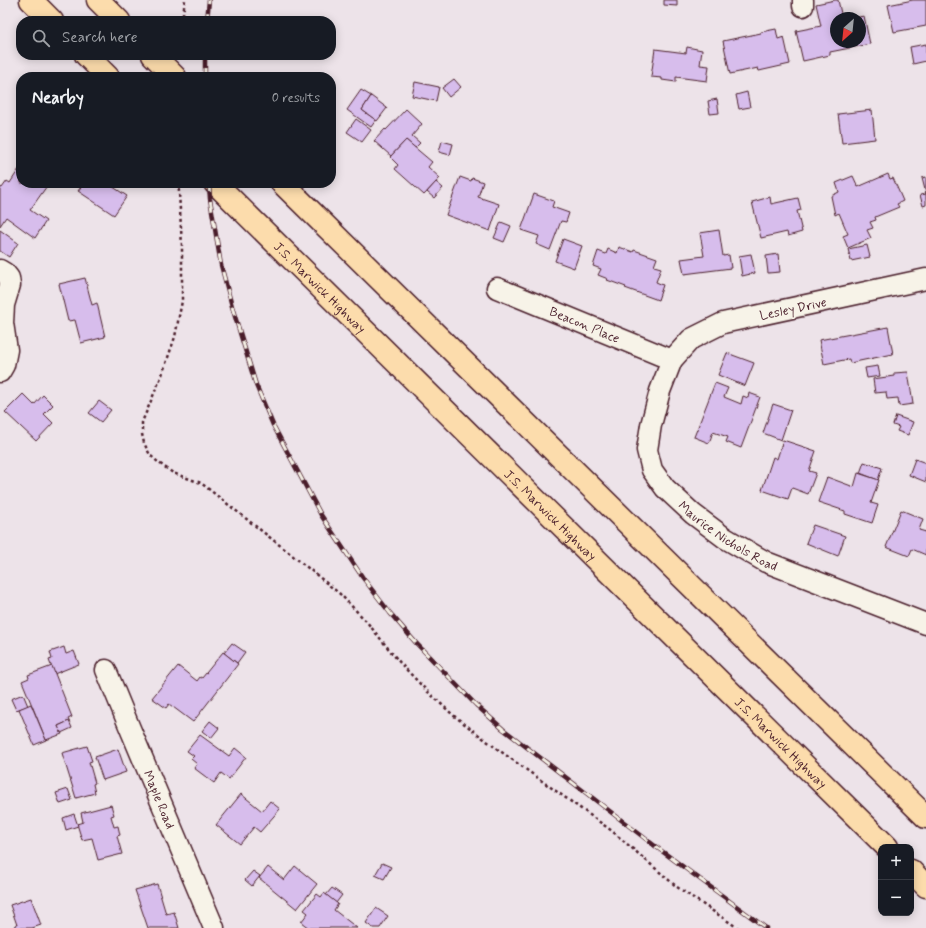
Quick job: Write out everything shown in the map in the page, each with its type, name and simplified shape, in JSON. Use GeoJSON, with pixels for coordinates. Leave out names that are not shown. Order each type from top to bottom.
{"type":"FeatureCollection","features":[{"type":"Feature","properties":{"kind":"highway"},"geometry":{"type":"LineString","coordinates":[[30,0],[47,16]]}},
{"type":"Feature","properties":{"kind":"highway"},"geometry":{"type":"LineString","coordinates":[[98,0],[114,16]]}},
{"type":"Feature","properties":{"kind":"highway"},"geometry":{"type":"LineString","coordinates":[[91,60],[103,72]]}},
{"type":"Feature","properties":{"kind":"highway","name":"J.S. Marwick Highway"},"geometry":{"type":"LineString","coordinates":[[220,188],[884,844]]}},
{"type":"Feature","properties":{"kind":"highway"},"geometry":{"type":"LineString","coordinates":[[287,188],[926,818]]}},
{"type":"Feature","properties":{"kind":"highway"},"geometry":{"type":"LineString","coordinates":[[914,874],[926,886]]}},
{"type":"Feature","properties":{"kind":"street"},"geometry":{"type":"LineString","coordinates":[[0,270],[9,278],[10,285],[1,321],[7,350],[4,365],[0,372]]}},
{"type":"Feature","properties":{"kind":"street","name":"Lesley Drive"},"geometry":{"type":"LineString","coordinates":[[672,360],[691,339],[723,323],[926,279]]}},
{"type":"Feature","properties":{"kind":"street","name":"Beacon Place"},"geometry":{"type":"LineString","coordinates":[[497,288],[672,360]]}},
{"type":"Feature","properties":{"kind":"street","name":"Maurice Nichols Road"},"geometry":{"type":"LineString","coordinates":[[672,360],[660,391],[651,425],[647,450],[652,470],[665,488],[693,514],[725,538],[766,562],[926,624]]}},
{"type":"Feature","properties":{"kind":"street","name":"Maple Road"},"geometry":{"type":"LineString","coordinates":[[106,670],[214,928]]}},
{"type":"Feature","properties":{"kind":"path"},"geometry":{"type":"LineString","coordinates":[[183,16],[185,0]]}},
{"type":"Feature","properties":{"kind":"path"},"geometry":{"type":"LineString","coordinates":[[178,188],[182,246],[182,301],[175,337],[162,375],[142,422],[143,439],[150,454],[158,463],[173,473],[201,483],[340,594],[366,621],[401,664],[453,715],[496,748],[612,831],[677,887],[738,928]]}},
{"type":"Feature","properties":{"kind":"building"},"geometry":{"type":"Polygon","coordinates":[[[664,0],[677,0],[677,6],[664,5],[664,0]]]}},
{"type":"Feature","properties":{"kind":"building"},"geometry":{"type":"Polygon","coordinates":[[[838,0],[841,12],[830,12],[830,48],[850,48],[830,52],[830,55],[803,61],[796,31],[821,26],[816,4],[838,0]]]}},
{"type":"Feature","properties":{"kind":"building"},"geometry":{"type":"Polygon","coordinates":[[[913,0],[926,0],[926,26],[894,32],[888,5],[913,0]]]}},
{"type":"Feature","properties":{"kind":"building"},"geometry":{"type":"Polygon","coordinates":[[[866,25],[870,44],[866,45],[866,25]]]}},
{"type":"Feature","properties":{"kind":"building"},"geometry":{"type":"Polygon","coordinates":[[[776,29],[778,39],[784,37],[790,64],[759,71],[758,68],[730,74],[723,41],[776,29]]]}},
{"type":"Feature","properties":{"kind":"building"},"geometry":{"type":"Polygon","coordinates":[[[926,44],[926,61],[913,64],[910,47],[926,44]]]}},
{"type":"Feature","properties":{"kind":"building"},"geometry":{"type":"Polygon","coordinates":[[[687,47],[702,50],[700,65],[709,66],[707,81],[676,77],[676,82],[651,77],[655,49],[686,53],[687,47]]]}},
{"type":"Feature","properties":{"kind":"building"},"geometry":{"type":"Polygon","coordinates":[[[454,79],[461,87],[449,97],[442,88],[454,79]]]}},
{"type":"Feature","properties":{"kind":"building"},"geometry":{"type":"Polygon","coordinates":[[[415,82],[439,87],[436,101],[412,96],[415,82]]]}},
{"type":"Feature","properties":{"kind":"building"},"geometry":{"type":"Polygon","coordinates":[[[361,90],[371,96],[362,110],[376,120],[371,127],[347,110],[361,90]]]}},
{"type":"Feature","properties":{"kind":"building"},"geometry":{"type":"Polygon","coordinates":[[[747,92],[750,107],[739,109],[736,95],[747,92]]]}},
{"type":"Feature","properties":{"kind":"building"},"geometry":{"type":"Polygon","coordinates":[[[371,96],[387,108],[377,121],[362,110],[371,96]]]}},
{"type":"Feature","properties":{"kind":"building"},"geometry":{"type":"Polygon","coordinates":[[[717,99],[719,113],[710,114],[708,101],[717,99]]]}},
{"type":"Feature","properties":{"kind":"building"},"geometry":{"type":"Polygon","coordinates":[[[406,109],[422,124],[412,136],[420,143],[415,148],[406,140],[391,156],[374,141],[406,109]]]}},
{"type":"Feature","properties":{"kind":"building"},"geometry":{"type":"Polygon","coordinates":[[[872,110],[875,139],[842,143],[838,114],[872,110]]]}},
{"type":"Feature","properties":{"kind":"building"},"geometry":{"type":"Polygon","coordinates":[[[356,119],[371,130],[362,142],[347,132],[356,119]]]}},
{"type":"Feature","properties":{"kind":"building"},"geometry":{"type":"Polygon","coordinates":[[[406,140],[432,162],[428,167],[440,178],[424,195],[395,169],[398,165],[390,157],[406,140]]]}},
{"type":"Feature","properties":{"kind":"building"},"geometry":{"type":"Polygon","coordinates":[[[442,141],[453,144],[450,155],[439,152],[442,141]]]}},
{"type":"Feature","properties":{"kind":"building"},"geometry":{"type":"Polygon","coordinates":[[[16,174],[16,188],[45,188],[30,210],[46,221],[35,238],[6,217],[0,226],[0,187],[2,188],[7,181],[10,183],[16,174]]]}},
{"type":"Feature","properties":{"kind":"building"},"geometry":{"type":"Polygon","coordinates":[[[888,174],[890,179],[893,178],[903,201],[897,204],[899,207],[875,217],[876,220],[870,222],[873,228],[867,230],[871,238],[848,248],[843,236],[848,234],[839,213],[835,215],[831,196],[839,192],[836,183],[853,176],[858,187],[888,174]]]}},
{"type":"Feature","properties":{"kind":"building"},"geometry":{"type":"Polygon","coordinates":[[[460,177],[471,181],[472,178],[483,182],[478,197],[499,204],[490,231],[446,215],[460,177]]]}},
{"type":"Feature","properties":{"kind":"building"},"geometry":{"type":"Polygon","coordinates":[[[926,177],[926,194],[922,178],[926,177]]]}},
{"type":"Feature","properties":{"kind":"building"},"geometry":{"type":"Polygon","coordinates":[[[436,182],[443,188],[434,198],[427,192],[436,182]]]}},
{"type":"Feature","properties":{"kind":"building"},"geometry":{"type":"Polygon","coordinates":[[[80,188],[115,188],[127,196],[114,215],[78,191],[80,188]]]}},
{"type":"Feature","properties":{"kind":"building"},"geometry":{"type":"Polygon","coordinates":[[[534,194],[554,201],[552,207],[569,213],[566,222],[561,221],[550,250],[536,244],[539,236],[521,230],[534,194]]]}},
{"type":"Feature","properties":{"kind":"building"},"geometry":{"type":"Polygon","coordinates":[[[926,194],[926,205],[923,206],[920,195],[926,194]]]}},
{"type":"Feature","properties":{"kind":"building"},"geometry":{"type":"Polygon","coordinates":[[[770,197],[771,204],[798,198],[801,210],[797,211],[802,232],[788,236],[787,232],[761,238],[752,202],[770,197]]]}},
{"type":"Feature","properties":{"kind":"building"},"geometry":{"type":"Polygon","coordinates":[[[501,222],[511,226],[504,242],[494,238],[501,222]]]}},
{"type":"Feature","properties":{"kind":"building"},"geometry":{"type":"Polygon","coordinates":[[[0,230],[18,243],[9,257],[0,251],[0,230]]]}},
{"type":"Feature","properties":{"kind":"building"},"geometry":{"type":"Polygon","coordinates":[[[719,230],[723,256],[729,255],[731,268],[684,274],[681,259],[704,256],[700,233],[719,230]]]}},
{"type":"Feature","properties":{"kind":"building"},"geometry":{"type":"Polygon","coordinates":[[[563,239],[582,246],[574,268],[555,261],[563,239]]]}},
{"type":"Feature","properties":{"kind":"building"},"geometry":{"type":"Polygon","coordinates":[[[867,245],[870,257],[851,261],[848,249],[867,245]]]}},
{"type":"Feature","properties":{"kind":"building"},"geometry":{"type":"Polygon","coordinates":[[[619,247],[633,252],[634,250],[657,258],[654,266],[661,268],[656,282],[663,285],[658,300],[625,288],[626,287],[598,275],[601,269],[593,266],[598,251],[606,254],[608,249],[617,253],[619,247]]]}},
{"type":"Feature","properties":{"kind":"building"},"geometry":{"type":"Polygon","coordinates":[[[751,254],[755,273],[742,276],[739,256],[751,254]]]}},
{"type":"Feature","properties":{"kind":"building"},"geometry":{"type":"Polygon","coordinates":[[[778,254],[780,272],[768,273],[766,256],[778,254]]]}},
{"type":"Feature","properties":{"kind":"building"},"geometry":{"type":"Polygon","coordinates":[[[85,278],[92,305],[97,303],[105,337],[81,343],[75,320],[68,321],[59,284],[85,278]]]}},
{"type":"Feature","properties":{"kind":"building"},"geometry":{"type":"Polygon","coordinates":[[[888,327],[893,354],[850,363],[849,359],[824,364],[819,340],[888,327]]]}},
{"type":"Feature","properties":{"kind":"building"},"geometry":{"type":"Polygon","coordinates":[[[727,353],[754,363],[745,386],[718,375],[727,353]]]}},
{"type":"Feature","properties":{"kind":"building"},"geometry":{"type":"Polygon","coordinates":[[[878,366],[880,376],[867,378],[865,368],[878,366]]]}},
{"type":"Feature","properties":{"kind":"building"},"geometry":{"type":"Polygon","coordinates":[[[908,372],[913,404],[899,406],[898,398],[887,399],[886,392],[875,393],[873,379],[894,376],[894,373],[908,372]]]}},
{"type":"Feature","properties":{"kind":"building"},"geometry":{"type":"Polygon","coordinates":[[[715,383],[728,388],[724,397],[741,404],[743,396],[748,398],[749,393],[760,397],[741,448],[726,442],[728,437],[713,432],[709,443],[694,437],[715,383]]]}},
{"type":"Feature","properties":{"kind":"building"},"geometry":{"type":"Polygon","coordinates":[[[23,394],[34,405],[43,395],[53,405],[44,414],[53,423],[36,441],[5,412],[23,394]]]}},
{"type":"Feature","properties":{"kind":"building"},"geometry":{"type":"Polygon","coordinates":[[[99,401],[111,410],[101,422],[89,413],[99,401]]]}},
{"type":"Feature","properties":{"kind":"building"},"geometry":{"type":"Polygon","coordinates":[[[773,404],[791,410],[781,440],[763,433],[773,404]]]}},
{"type":"Feature","properties":{"kind":"building"},"geometry":{"type":"Polygon","coordinates":[[[896,416],[913,422],[908,435],[897,431],[899,427],[893,425],[896,416]]]}},
{"type":"Feature","properties":{"kind":"building"},"geometry":{"type":"Polygon","coordinates":[[[783,440],[816,451],[809,471],[816,473],[808,494],[792,488],[788,499],[762,490],[773,457],[777,459],[783,440]]]}},
{"type":"Feature","properties":{"kind":"building"},"geometry":{"type":"Polygon","coordinates":[[[915,459],[926,463],[926,482],[909,475],[915,459]]]}},
{"type":"Feature","properties":{"kind":"building"},"geometry":{"type":"Polygon","coordinates":[[[864,462],[882,468],[878,480],[860,473],[864,462]]]}},
{"type":"Feature","properties":{"kind":"building"},"geometry":{"type":"Polygon","coordinates":[[[858,473],[879,480],[871,503],[878,505],[872,523],[845,514],[845,511],[818,502],[827,477],[854,487],[858,473]]]}},
{"type":"Feature","properties":{"kind":"building"},"geometry":{"type":"Polygon","coordinates":[[[901,510],[923,519],[919,530],[926,532],[926,555],[912,549],[909,556],[886,547],[901,510]]]}},
{"type":"Feature","properties":{"kind":"building"},"geometry":{"type":"Polygon","coordinates":[[[813,525],[845,536],[838,556],[806,543],[813,525]]]}},
{"type":"Feature","properties":{"kind":"building"},"geometry":{"type":"Polygon","coordinates":[[[232,643],[245,652],[237,663],[224,653],[232,643]]]}},
{"type":"Feature","properties":{"kind":"building"},"geometry":{"type":"Polygon","coordinates":[[[64,647],[66,654],[74,651],[79,664],[54,674],[49,660],[52,659],[50,652],[64,647]]]}},
{"type":"Feature","properties":{"kind":"building"},"geometry":{"type":"Polygon","coordinates":[[[223,652],[238,664],[193,722],[169,704],[166,708],[152,698],[178,666],[197,681],[200,677],[202,678],[223,652]]]}},
{"type":"Feature","properties":{"kind":"building"},"geometry":{"type":"Polygon","coordinates":[[[52,666],[72,717],[68,719],[69,721],[58,726],[62,734],[46,740],[22,681],[29,678],[28,675],[52,666]]]}},
{"type":"Feature","properties":{"kind":"building"},"geometry":{"type":"Polygon","coordinates":[[[23,694],[28,706],[16,710],[11,699],[23,694]]]}},
{"type":"Feature","properties":{"kind":"building"},"geometry":{"type":"Polygon","coordinates":[[[31,704],[46,740],[34,745],[19,709],[31,704]]]}},
{"type":"Feature","properties":{"kind":"building"},"geometry":{"type":"Polygon","coordinates":[[[69,721],[72,728],[61,733],[58,726],[69,721]]]}},
{"type":"Feature","properties":{"kind":"building"},"geometry":{"type":"Polygon","coordinates":[[[210,721],[219,728],[211,738],[202,731],[210,721]]]}},
{"type":"Feature","properties":{"kind":"building"},"geometry":{"type":"Polygon","coordinates":[[[200,735],[229,756],[235,748],[246,757],[229,779],[221,773],[214,783],[194,768],[197,764],[191,759],[194,756],[187,751],[200,735]]]}},
{"type":"Feature","properties":{"kind":"building"},"geometry":{"type":"Polygon","coordinates":[[[87,746],[92,761],[89,762],[95,783],[93,784],[95,793],[76,798],[62,753],[87,746]]]}},
{"type":"Feature","properties":{"kind":"building"},"geometry":{"type":"Polygon","coordinates":[[[118,749],[126,772],[103,780],[95,757],[118,749]]]}},
{"type":"Feature","properties":{"kind":"building"},"geometry":{"type":"Polygon","coordinates":[[[68,789],[72,800],[60,804],[56,793],[68,789]]]}},
{"type":"Feature","properties":{"kind":"building"},"geometry":{"type":"Polygon","coordinates":[[[241,794],[262,811],[270,801],[280,809],[260,832],[254,827],[240,844],[216,825],[241,794]]]}},
{"type":"Feature","properties":{"kind":"building"},"geometry":{"type":"Polygon","coordinates":[[[111,805],[114,815],[111,816],[114,827],[118,826],[120,835],[117,836],[122,854],[98,860],[92,838],[82,840],[77,824],[83,822],[81,813],[111,805]]]}},
{"type":"Feature","properties":{"kind":"building"},"geometry":{"type":"Polygon","coordinates":[[[74,814],[78,826],[66,830],[63,818],[74,814]]]}},
{"type":"Feature","properties":{"kind":"building"},"geometry":{"type":"Polygon","coordinates":[[[382,863],[391,867],[384,879],[375,875],[382,863]]]}},
{"type":"Feature","properties":{"kind":"building"},"geometry":{"type":"Polygon","coordinates":[[[295,866],[317,884],[297,909],[259,878],[268,867],[284,880],[295,866]]]}},
{"type":"Feature","properties":{"kind":"building"},"geometry":{"type":"Polygon","coordinates":[[[253,871],[260,876],[252,886],[245,880],[253,871]]]}},
{"type":"Feature","properties":{"kind":"building"},"geometry":{"type":"Polygon","coordinates":[[[157,884],[166,914],[174,912],[179,928],[148,928],[135,890],[157,884]]]}},
{"type":"Feature","properties":{"kind":"building"},"geometry":{"type":"Polygon","coordinates":[[[332,888],[342,895],[336,903],[326,895],[332,888]]]}},
{"type":"Feature","properties":{"kind":"building"},"geometry":{"type":"Polygon","coordinates":[[[324,893],[338,904],[334,910],[357,928],[309,928],[301,922],[308,913],[304,910],[317,894],[321,897],[324,893]]]}},
{"type":"Feature","properties":{"kind":"building"},"geometry":{"type":"Polygon","coordinates":[[[31,898],[41,925],[32,928],[15,928],[14,926],[17,925],[10,905],[31,898]]]}},
{"type":"Feature","properties":{"kind":"building"},"geometry":{"type":"Polygon","coordinates":[[[376,908],[388,916],[380,928],[373,928],[366,923],[376,908]]]}},
{"type":"Feature","properties":{"kind":"railway"},"geometry":{"type":"LineString","coordinates":[[207,16],[209,0]]}},
{"type":"Feature","properties":{"kind":"railway"},"geometry":{"type":"LineString","coordinates":[[205,60],[205,72]]}},
{"type":"Feature","properties":{"kind":"railway"},"geometry":{"type":"LineString","coordinates":[[209,188],[221,265],[256,385],[273,425],[321,515],[363,578],[416,643],[476,705],[503,729],[655,846],[766,928]]}}]}
